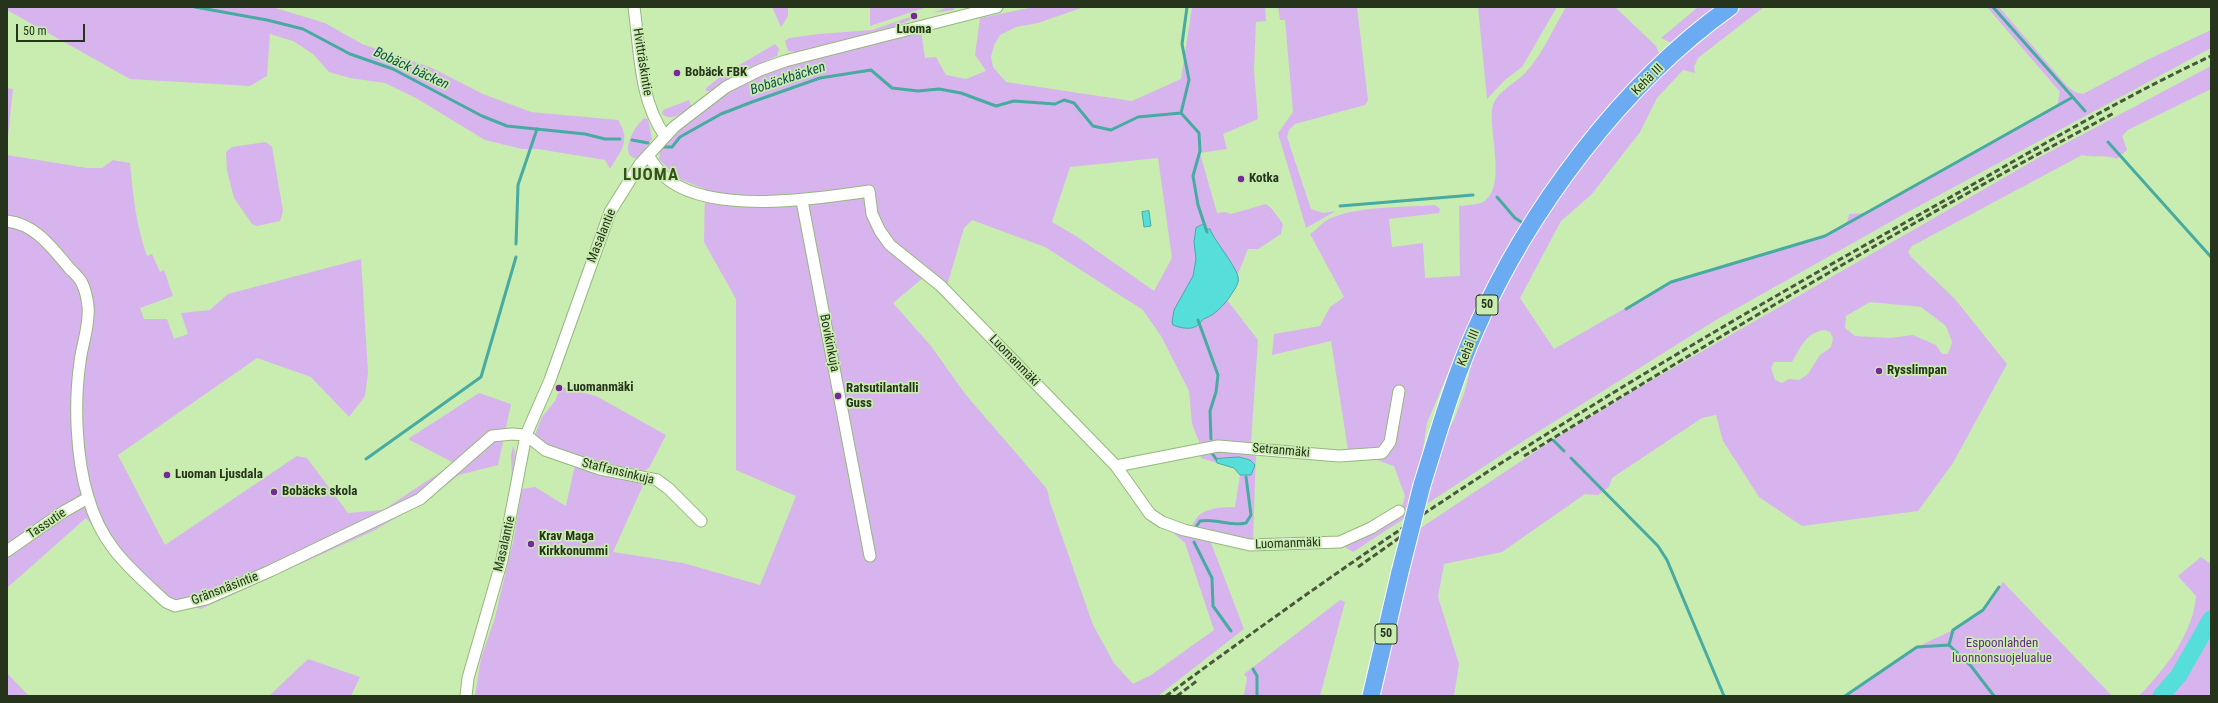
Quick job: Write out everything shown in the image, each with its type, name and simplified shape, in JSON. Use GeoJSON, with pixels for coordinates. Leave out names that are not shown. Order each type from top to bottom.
{"type":"FeatureCollection","features":[{"type":"Feature","properties":{"kind":"highway","name":"Kehä III"},"geometry":{"type":"LineString","coordinates":[[1371,696],[1422,485],[1450,396],[1474,332],[1496,285],[1541,209],[1577,159],[1619,109],[1671,57],[1730,7]]}},
{"type":"Feature","properties":{"kind":"street","name":"Hvitträskintie"},"geometry":{"type":"LineString","coordinates":[[634,7],[644,89],[655,123],[665,136]]}},
{"type":"Feature","properties":{"kind":"street","name":"Masalantie"},"geometry":{"type":"LineString","coordinates":[[466,696],[468,678],[502,560],[517,487],[520,457],[526,435],[550,380],[610,212],[626,184],[648,155],[665,136],[698,106],[726,87],[760,70],[793,59],[997,7]]}},
{"type":"Feature","properties":{"kind":"street","name":"Luomanmäki"},"geometry":{"type":"LineString","coordinates":[[648,155],[661,174],[671,182],[701,194],[726,200],[802,200],[869,191],[872,214],[880,231],[890,245],[940,286],[1116,466],[1150,514],[1162,522],[1184,530],[1250,545],[1340,542],[1371,528],[1399,512]]}},
{"type":"Feature","properties":{"kind":"street","name":"Bovikinkuja"},"geometry":{"type":"LineString","coordinates":[[802,200],[870,556]]}},
{"type":"Feature","properties":{"kind":"street","name":"Gränsnäsintie"},"geometry":{"type":"LineString","coordinates":[[7,222],[19,223],[38,233],[81,281],[85,293],[88,320],[80,363],[77,416],[81,470],[88,498],[98,524],[116,555],[166,602],[175,606],[206,599],[270,571],[420,499],[492,436],[512,434],[526,435]]}},
{"type":"Feature","properties":{"kind":"street","name":"Setranmäki"},"geometry":{"type":"LineString","coordinates":[[1116,466],[1218,446],[1339,456],[1382,453],[1390,442],[1399,391]]}},
{"type":"Feature","properties":{"kind":"street","name":"Staffansinkuja"},"geometry":{"type":"LineString","coordinates":[[526,435],[545,450],[600,469],[657,480],[670,489],[701,521]]}},
{"type":"Feature","properties":{"kind":"street","name":"Tassutie"},"geometry":{"type":"LineString","coordinates":[[7,551],[63,512],[88,498]]}},
{"type":"Feature","properties":{"kind":"green space"},"geometry":{"type":"Polygon","coordinates":[[[7,7],[272,7],[325,23],[362,44],[430,67],[483,94],[531,112],[618,120],[624,134],[623,145],[610,169],[605,160],[538,149],[522,149],[485,140],[416,98],[385,83],[350,78],[329,72],[313,54],[293,41],[270,34],[267,76],[250,86],[130,79],[7,10],[7,7]]]}},
{"type":"Feature","properties":{"kind":"green space"},"geometry":{"type":"Polygon","coordinates":[[[772,7],[788,7],[788,16],[781,27],[772,7]]]}},
{"type":"Feature","properties":{"kind":"green space"},"geometry":{"type":"Polygon","coordinates":[[[870,7],[927,7],[870,26],[870,7]]]}},
{"type":"Feature","properties":{"kind":"green space"},"geometry":{"type":"Polygon","coordinates":[[[948,7],[955,8],[953,10],[933,13],[948,7]]]}},
{"type":"Feature","properties":{"kind":"green space"},"geometry":{"type":"Polygon","coordinates":[[[1034,7],[1084,7],[1038,23],[1016,27],[1000,35],[994,45],[991,57],[993,67],[1006,82],[1132,101],[1181,79],[1192,7],[1265,7],[1266,21],[1256,22],[1254,70],[1258,119],[1223,134],[1227,149],[1200,153],[1217,213],[1225,212],[1231,214],[1266,204],[1272,209],[1283,224],[1281,234],[1258,249],[1248,249],[1238,274],[1239,281],[1227,300],[1258,340],[1251,443],[1256,453],[1253,540],[1192,529],[1194,522],[1203,513],[1215,508],[1235,507],[1240,475],[1251,475],[1216,460],[1217,463],[1201,458],[1200,444],[1192,424],[1189,391],[1161,336],[1143,310],[1045,247],[972,220],[964,228],[946,289],[924,277],[893,303],[931,346],[966,395],[1047,489],[1050,502],[1093,625],[1114,663],[1133,684],[1151,675],[1214,630],[1185,543],[1169,529],[1210,540],[1244,629],[1158,696],[475,696],[481,658],[494,621],[514,538],[522,489],[535,487],[566,506],[575,465],[645,481],[613,552],[683,563],[760,585],[796,496],[736,470],[736,299],[704,242],[705,189],[677,178],[659,159],[660,150],[681,127],[714,101],[759,75],[806,60],[921,31],[925,58],[936,57],[946,75],[966,79],[986,71],[975,55],[980,18],[1034,7]],[[1158,158],[1070,167],[1052,222],[1076,236],[1154,291],[1172,258],[1158,158]]]}},
{"type":"Feature","properties":{"kind":"green space"},"geometry":{"type":"Polygon","coordinates":[[[1278,7],[1357,7],[1368,100],[1365,105],[1295,124],[1289,130],[1287,137],[1311,209],[1323,213],[1336,211],[1306,228],[1278,133],[1293,112],[1285,20],[1280,20],[1278,7]]]}},
{"type":"Feature","properties":{"kind":"green space"},"geometry":{"type":"Polygon","coordinates":[[[1478,7],[1557,7],[1522,67],[1505,80],[1487,99],[1478,7]]]}},
{"type":"Feature","properties":{"kind":"green space"},"geometry":{"type":"Polygon","coordinates":[[[1566,7],[1615,7],[1656,46],[1660,56],[1585,134],[1559,168],[1520,227],[1468,325],[1427,423],[1422,455],[1411,494],[1454,420],[1465,391],[1474,353],[1503,290],[1553,202],[1614,124],[1674,64],[1743,7],[1764,7],[1698,58],[1694,67],[1695,73],[1683,70],[1657,98],[1640,132],[1591,195],[1561,221],[1520,298],[1554,349],[1671,282],[1825,236],[1847,223],[1849,214],[1864,213],[2057,107],[2060,92],[1987,7],[1999,7],[2067,86],[2075,92],[2083,94],[2147,60],[2211,30],[2211,48],[1908,212],[1716,320],[1517,445],[1353,552],[1343,546],[1400,514],[1405,496],[1394,466],[1348,450],[1331,341],[1272,355],[1274,334],[1320,326],[1330,307],[1344,297],[1310,234],[1324,222],[1348,213],[1378,208],[1435,205],[1440,209],[1439,213],[1389,219],[1392,247],[1423,243],[1425,278],[1460,276],[1459,206],[1483,202],[1490,195],[1494,185],[1496,173],[1492,109],[1494,103],[1501,93],[1522,76],[1532,65],[1543,49],[1566,7]]]}},
{"type":"Feature","properties":{"kind":"green space"},"geometry":{"type":"Polygon","coordinates":[[[1698,7],[1720,7],[1672,43],[1661,38],[1698,7]]]}},
{"type":"Feature","properties":{"kind":"green space"},"geometry":{"type":"Polygon","coordinates":[[[910,17],[912,19],[897,26],[796,52],[788,51],[785,41],[789,38],[819,34],[872,30],[910,17]]]}},
{"type":"Feature","properties":{"kind":"green space"},"geometry":{"type":"Polygon","coordinates":[[[775,44],[779,49],[777,56],[736,74],[710,91],[706,91],[706,88],[724,74],[775,44]]]}},
{"type":"Feature","properties":{"kind":"green space"},"geometry":{"type":"Polygon","coordinates":[[[2211,66],[2211,89],[2128,130],[2122,136],[2127,150],[2117,159],[2082,155],[1912,246],[1908,252],[1911,257],[1955,299],[2007,364],[1953,463],[1918,511],[1802,526],[1759,497],[1723,441],[1716,415],[1702,418],[1612,478],[1609,487],[1598,495],[1585,494],[1502,552],[1444,564],[1438,597],[1459,664],[1454,696],[1378,696],[1419,529],[1553,440],[1635,390],[2040,157],[2211,66]],[[1870,302],[1846,316],[1845,328],[1855,336],[1890,338],[1913,335],[1936,345],[1942,354],[1948,354],[1952,342],[1946,326],[1921,307],[1870,302]],[[1825,330],[1818,331],[1809,337],[1801,346],[1792,362],[1774,362],[1771,368],[1775,380],[1782,383],[1789,379],[1799,380],[1808,374],[1820,355],[1831,347],[1833,338],[1830,332],[1825,330]]]}},
{"type":"Feature","properties":{"kind":"green space"},"geometry":{"type":"Polygon","coordinates":[[[7,88],[13,89],[7,146],[7,88]]]}},
{"type":"Feature","properties":{"kind":"green space"},"geometry":{"type":"Polygon","coordinates":[[[689,100],[691,106],[677,116],[670,117],[662,114],[663,110],[689,100]]]}},
{"type":"Feature","properties":{"kind":"green space"},"geometry":{"type":"Polygon","coordinates":[[[644,118],[648,119],[652,139],[638,158],[633,158],[629,154],[629,144],[637,126],[644,118]]]}},
{"type":"Feature","properties":{"kind":"green space"},"geometry":{"type":"Polygon","coordinates":[[[266,142],[272,147],[283,211],[280,221],[257,226],[252,224],[234,198],[227,171],[226,152],[232,147],[266,142]]]}},
{"type":"Feature","properties":{"kind":"green space"},"geometry":{"type":"Polygon","coordinates":[[[7,155],[87,168],[102,168],[113,160],[130,163],[132,187],[143,245],[147,256],[152,254],[160,272],[164,270],[173,296],[140,308],[144,319],[167,319],[174,339],[188,334],[181,313],[210,310],[228,294],[361,259],[368,373],[365,396],[349,417],[311,377],[257,358],[118,455],[165,545],[297,456],[307,458],[348,513],[383,510],[454,463],[408,439],[479,393],[511,404],[498,465],[459,475],[424,502],[373,531],[201,609],[186,604],[166,609],[86,518],[7,588],[7,155]]]}},
{"type":"Feature","properties":{"kind":"green space"},"geometry":{"type":"Polygon","coordinates":[[[561,387],[596,396],[666,435],[649,468],[642,472],[586,460],[558,451],[534,437],[542,417],[555,401],[561,387]]]}},
{"type":"Feature","properties":{"kind":"green space"},"geometry":{"type":"Polygon","coordinates":[[[513,446],[515,452],[512,482],[511,456],[513,446]]]}},
{"type":"Feature","properties":{"kind":"green space"},"geometry":{"type":"Polygon","coordinates":[[[2201,557],[2211,564],[2211,696],[2139,696],[2168,663],[2184,637],[2194,610],[2196,596],[2178,576],[2201,557]]]}},
{"type":"Feature","properties":{"kind":"green space","name":"Espoonlahden luonnonsuojelualue"},"geometry":{"type":"Polygon","coordinates":[[[2003,582],[2112,696],[1845,696],[1917,647],[1953,630],[1983,610],[2003,582]]]}},
{"type":"Feature","properties":{"kind":"green space"},"geometry":{"type":"Polygon","coordinates":[[[1340,600],[1345,602],[1320,696],[1244,696],[1247,678],[1244,674],[1340,600]]]}},
{"type":"Feature","properties":{"kind":"green space"},"geometry":{"type":"Polygon","coordinates":[[[308,659],[360,677],[351,696],[269,696],[308,659]]]}},
{"type":"Feature","properties":{"kind":"green space"},"geometry":{"type":"Polygon","coordinates":[[[7,673],[29,696],[7,696],[7,673]]]}},
{"type":"Feature","properties":{"kind":"water"},"geometry":{"type":"Polygon","coordinates":[[[1149,211],[1151,226],[1144,227],[1142,212],[1149,211]]]}},
{"type":"Feature","properties":{"kind":"water"},"geometry":{"type":"Polygon","coordinates":[[[1204,224],[1206,229],[1210,229],[1232,264],[1238,277],[1238,282],[1229,298],[1209,317],[1203,319],[1193,328],[1179,327],[1173,325],[1172,322],[1174,310],[1193,276],[1196,259],[1194,242],[1196,228],[1204,224]]]}},
{"type":"Feature","properties":{"kind":"water"},"geometry":{"type":"Polygon","coordinates":[[[1239,457],[1250,460],[1255,465],[1251,475],[1240,475],[1234,468],[1217,463],[1216,459],[1239,457]]]}},
{"type":"Feature","properties":{"kind":"waterway","name":"Bobäck bäcken"},"geometry":{"type":"LineString","coordinates":[[195,7],[267,20],[303,29],[350,54],[393,69],[482,116],[507,126],[585,134],[605,139],[620,139]]}},
{"type":"Feature","properties":{"kind":"waterway"},"geometry":{"type":"LineString","coordinates":[[1181,113],[1189,80],[1182,44],[1187,7]]}},
{"type":"Feature","properties":{"kind":"waterway"},"geometry":{"type":"LineString","coordinates":[[1993,7],[2085,111]]}},
{"type":"Feature","properties":{"kind":"waterway","name":"Bobäckbäcken"},"geometry":{"type":"LineString","coordinates":[[664,147],[672,147],[680,137],[721,114],[752,102],[820,78],[871,70],[892,88],[918,91],[939,89],[961,93],[996,106],[1014,101],[1055,104],[1064,100],[1074,103],[1093,126],[1111,130],[1138,117],[1181,113],[1199,133],[1200,151],[1193,176],[1198,205],[1207,232]]}},
{"type":"Feature","properties":{"kind":"waterway"},"geometry":{"type":"LineString","coordinates":[[1626,309],[1671,282],[1825,236],[2073,97]]}},
{"type":"Feature","properties":{"kind":"waterway"},"geometry":{"type":"LineString","coordinates":[[516,244],[518,185],[537,129]]}},
{"type":"Feature","properties":{"kind":"waterway","name":"Bobäck bäcken"},"geometry":{"type":"LineString","coordinates":[[632,140],[648,143]]}},
{"type":"Feature","properties":{"kind":"waterway"},"geometry":{"type":"LineString","coordinates":[[2108,142],[2211,257]]}},
{"type":"Feature","properties":{"kind":"waterway"},"geometry":{"type":"LineString","coordinates":[[1340,206],[1473,195]]}},
{"type":"Feature","properties":{"kind":"waterway"},"geometry":{"type":"LineString","coordinates":[[1497,197],[1515,218],[1523,223]]}},
{"type":"Feature","properties":{"kind":"waterway"},"geometry":{"type":"LineString","coordinates":[[366,459],[481,377],[516,257]]}},
{"type":"Feature","properties":{"kind":"waterway","name":"Bobäckbäcken"},"geometry":{"type":"LineString","coordinates":[[1198,320],[1218,375],[1216,392],[1210,411],[1211,439]]}},
{"type":"Feature","properties":{"kind":"waterway"},"geometry":{"type":"LineString","coordinates":[[1553,440],[1564,451]]}},
{"type":"Feature","properties":{"kind":"waterway","name":"Bobäckbäcken"},"geometry":{"type":"LineString","coordinates":[[1212,453],[1216,459]]}},
{"type":"Feature","properties":{"kind":"waterway"},"geometry":{"type":"LineString","coordinates":[[1571,458],[1658,546],[1667,560],[1724,696]]}},
{"type":"Feature","properties":{"kind":"waterway","name":"Bobäckbäcken"},"geometry":{"type":"LineString","coordinates":[[1196,527],[1200,521],[1206,520],[1235,524],[1246,523],[1251,515],[1246,477]]}},
{"type":"Feature","properties":{"kind":"waterway","name":"Bobäckbäcken"},"geometry":{"type":"LineString","coordinates":[[1194,542],[1212,578],[1213,606],[1231,631]]}},
{"type":"Feature","properties":{"kind":"waterway"},"geometry":{"type":"LineString","coordinates":[[1994,696],[1971,666],[1949,645],[1953,630],[1983,610],[1999,587]]}},
{"type":"Feature","properties":{"kind":"waterway"},"geometry":{"type":"LineString","coordinates":[[2161,696],[2179,675],[2211,619]]}},
{"type":"Feature","properties":{"kind":"waterway"},"geometry":{"type":"LineString","coordinates":[[1845,696],[1917,647],[1949,645]]}},
{"type":"Feature","properties":{"kind":"waterway","name":"Bobäckbäcken"},"geometry":{"type":"LineString","coordinates":[[1253,669],[1257,676],[1257,696]]}},
{"type":"Feature","properties":{"kind":"railway"},"geometry":{"type":"LineString","coordinates":[[1166,696],[1392,535],[1525,448],[1637,378],[1809,277],[2066,131],[2138,92],[2211,56]]}},
{"type":"Feature","properties":{"kind":"railway"},"geometry":{"type":"LineString","coordinates":[[1524,456],[1816,280],[1964,195],[2114,113]]}},
{"type":"Feature","properties":{"kind":"railway"},"geometry":{"type":"LineString","coordinates":[[1358,567],[1409,531]]}},
{"type":"Feature","properties":{"kind":"railway"},"geometry":{"type":"LineString","coordinates":[[1177,696],[1198,680]]}},
{"type":"Feature","properties":{"kind":"place","name":"Luoma"},"geometry":{"type":"Point","coordinates":[914,16]}},
{"type":"Feature","properties":{"kind":"place","name":"Bobäck FBK"},"geometry":{"type":"Point","coordinates":[677,73]}},
{"type":"Feature","properties":{"kind":"place","name":"Kotka"},"geometry":{"type":"Point","coordinates":[1241,179]}},
{"type":"Feature","properties":{"kind":"place","name":"Rysslimpan"},"geometry":{"type":"Point","coordinates":[1879,371]}},
{"type":"Feature","properties":{"kind":"place","name":"Luomanmäki"},"geometry":{"type":"Point","coordinates":[559,388]}},
{"type":"Feature","properties":{"kind":"place","name":"Ratsutilantalli Guss"},"geometry":{"type":"Point","coordinates":[838,396]}},
{"type":"Feature","properties":{"kind":"place","name":"Luoman Ljusdala"},"geometry":{"type":"Point","coordinates":[167,475]}},
{"type":"Feature","properties":{"kind":"place","name":"Bobäcks skola"},"geometry":{"type":"Point","coordinates":[274,492]}},
{"type":"Feature","properties":{"kind":"place","name":"Krav Maga Kirkkonummi"},"geometry":{"type":"Point","coordinates":[531,544]}},
{"type":"Feature","properties":{"kind":"district","name":"LUOMA"},"geometry":{"type":"Point","coordinates":[651,176]}}]}
